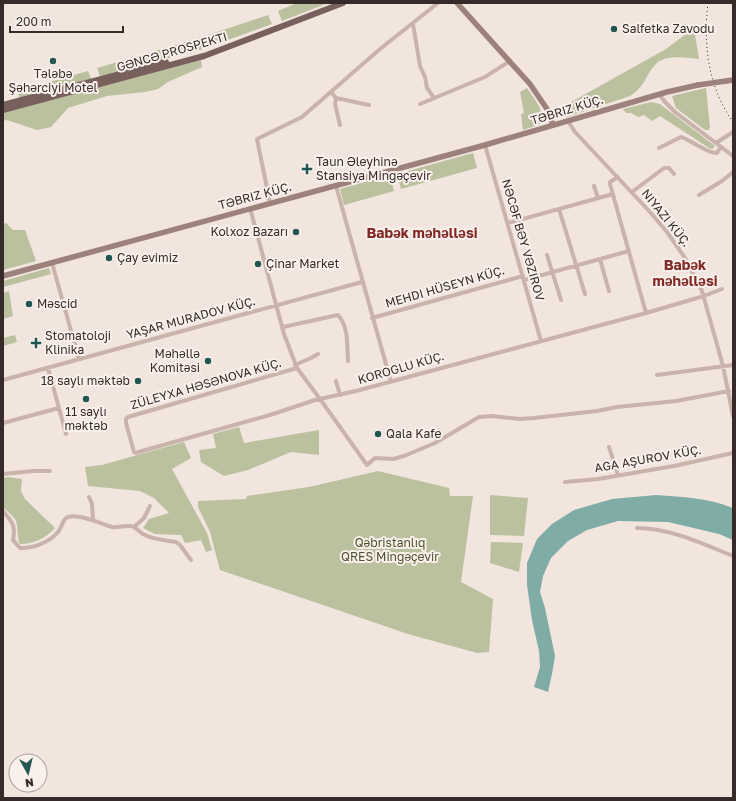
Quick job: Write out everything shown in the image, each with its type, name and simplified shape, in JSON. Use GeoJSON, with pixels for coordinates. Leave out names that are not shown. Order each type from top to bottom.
{"type":"FeatureCollection","features":[{"type":"Feature","properties":{"kind":"main road","name":"GƏNCƏ PROSPEKTI"},"geometry":{"type":"LineString","coordinates":[[3,105],[202,53],[333,3]]}},
{"type":"Feature","properties":{"kind":"main road","name":"GƏNCƏ PROSPEKTI"},"geometry":{"type":"LineString","coordinates":[[3,110],[204,56],[343,3]]}},
{"type":"Feature","properties":{"kind":"main road"},"geometry":{"type":"LineString","coordinates":[[456,3],[510,61],[547,109],[553,125]]}},
{"type":"Feature","properties":{"kind":"main road","name":"TƏBRIZ KÜÇ."},"geometry":{"type":"LineString","coordinates":[[3,276],[52,264],[250,208],[486,145],[659,94],[733,80]]}},
{"type":"Feature","properties":{"kind":"street"},"geometry":{"type":"LineString","coordinates":[[270,203],[257,139],[302,117],[380,49],[438,3]]}},
{"type":"Feature","properties":{"kind":"street"},"geometry":{"type":"LineString","coordinates":[[413,24],[420,66],[430,93],[434,98]]}},
{"type":"Feature","properties":{"kind":"street"},"geometry":{"type":"LineString","coordinates":[[420,104],[485,77],[510,61]]}},
{"type":"Feature","properties":{"kind":"street"},"geometry":{"type":"LineString","coordinates":[[331,92],[336,98],[369,105]]}},
{"type":"Feature","properties":{"kind":"street"},"geometry":{"type":"LineString","coordinates":[[659,94],[661,99],[675,112],[733,156]]}},
{"type":"Feature","properties":{"kind":"street"},"geometry":{"type":"LineString","coordinates":[[336,98],[336,110],[340,125]]}},
{"type":"Feature","properties":{"kind":"street","name":"NIYAZI KÜÇ."},"geometry":{"type":"LineString","coordinates":[[568,121],[575,132],[632,192],[680,248],[704,296],[723,366],[733,416]]}},
{"type":"Feature","properties":{"kind":"street"},"geometry":{"type":"LineString","coordinates":[[716,143],[733,132]]}},
{"type":"Feature","properties":{"kind":"street"},"geometry":{"type":"LineString","coordinates":[[659,148],[681,137],[711,152],[717,152],[721,147]]}},
{"type":"Feature","properties":{"kind":"street","name":"NƏCƏF BƏY VƏZIROV"},"geometry":{"type":"LineString","coordinates":[[486,145],[541,341]]}},
{"type":"Feature","properties":{"kind":"street"},"geometry":{"type":"LineString","coordinates":[[632,192],[664,168],[669,168],[674,174]]}},
{"type":"Feature","properties":{"kind":"street"},"geometry":{"type":"LineString","coordinates":[[699,195],[722,181],[733,172]]}},
{"type":"Feature","properties":{"kind":"street"},"geometry":{"type":"LineString","coordinates":[[618,177],[610,182],[646,313]]}},
{"type":"Feature","properties":{"kind":"street"},"geometry":{"type":"LineString","coordinates":[[336,186],[391,382]]}},
{"type":"Feature","properties":{"kind":"street"},"geometry":{"type":"LineString","coordinates":[[594,186],[598,198]]}},
{"type":"Feature","properties":{"kind":"street"},"geometry":{"type":"LineString","coordinates":[[508,223],[613,194]]}},
{"type":"Feature","properties":{"kind":"street"},"geometry":{"type":"LineString","coordinates":[[250,208],[282,327],[296,366],[367,465],[375,458],[393,459],[435,443],[479,417],[492,416],[520,419],[534,418],[676,401],[729,391]]}},
{"type":"Feature","properties":{"kind":"street"},"geometry":{"type":"LineString","coordinates":[[559,209],[585,294]]}},
{"type":"Feature","properties":{"kind":"street","name":"MEHDI HÜSEYN KÜÇ."},"geometry":{"type":"LineString","coordinates":[[372,318],[524,278],[577,266],[629,250]]}},
{"type":"Feature","properties":{"kind":"street"},"geometry":{"type":"LineString","coordinates":[[547,255],[561,300]]}},
{"type":"Feature","properties":{"kind":"street"},"geometry":{"type":"LineString","coordinates":[[600,259],[609,291]]}},
{"type":"Feature","properties":{"kind":"street"},"geometry":{"type":"LineString","coordinates":[[52,264],[79,359]]}},
{"type":"Feature","properties":{"kind":"street","name":"YAŞAR MURADOV KÜÇ."},"geometry":{"type":"LineString","coordinates":[[3,380],[362,282]]}},
{"type":"Feature","properties":{"kind":"street","name":"KOROĞLU KÜÇ."},"geometry":{"type":"LineString","coordinates":[[126,423],[134,452],[136,453],[270,415],[320,399],[391,382],[646,313],[704,296],[722,289]]}},
{"type":"Feature","properties":{"kind":"street"},"geometry":{"type":"LineString","coordinates":[[282,327],[338,315],[343,321],[345,330],[348,361]]}},
{"type":"Feature","properties":{"kind":"street"},"geometry":{"type":"LineString","coordinates":[[296,366],[318,354]]}},
{"type":"Feature","properties":{"kind":"street"},"geometry":{"type":"LineString","coordinates":[[657,374],[733,365]]}},
{"type":"Feature","properties":{"kind":"street","name":"ZÜLEYXA HƏSƏNOVA KÜÇ."},"geometry":{"type":"LineString","coordinates":[[126,423],[126,419],[128,417],[296,366]]}},
{"type":"Feature","properties":{"kind":"street"},"geometry":{"type":"LineString","coordinates":[[48,368],[66,434]]}},
{"type":"Feature","properties":{"kind":"street"},"geometry":{"type":"LineString","coordinates":[[336,381],[340,395]]}},
{"type":"Feature","properties":{"kind":"street"},"geometry":{"type":"LineString","coordinates":[[3,423],[59,408]]}},
{"type":"Feature","properties":{"kind":"street"},"geometry":{"type":"LineString","coordinates":[[609,447],[618,475]]}},
{"type":"Feature","properties":{"kind":"street","name":"AĞA AŞUROV KÜÇ."},"geometry":{"type":"LineString","coordinates":[[565,482],[674,466],[733,452]]}},
{"type":"Feature","properties":{"kind":"street"},"geometry":{"type":"LineString","coordinates":[[3,474],[50,471]]}},
{"type":"Feature","properties":{"kind":"street"},"geometry":{"type":"LineString","coordinates":[[89,496],[92,504],[93,520]]}},
{"type":"Feature","properties":{"kind":"street"},"geometry":{"type":"LineString","coordinates":[[134,527],[144,518],[150,506]]}},
{"type":"Feature","properties":{"kind":"street"},"geometry":{"type":"LineString","coordinates":[[3,511],[13,524],[13,540],[20,548],[43,543],[52,538],[58,533],[64,519],[67,517],[73,517],[93,520],[113,527],[134,527],[149,537],[176,542],[191,560]]}},
{"type":"Feature","properties":{"kind":"street"},"geometry":{"type":"LineString","coordinates":[[638,528],[677,535],[733,556]]}},
{"type":"Feature","properties":{"kind":"green space"},"geometry":{"type":"Polygon","coordinates":[[[297,3],[328,3],[282,21],[278,11],[297,3]]]}},
{"type":"Feature","properties":{"kind":"green space"},"geometry":{"type":"Polygon","coordinates":[[[268,15],[272,24],[203,49],[100,77],[97,68],[199,38],[268,15]]]}},
{"type":"Feature","properties":{"kind":"green space"},"geometry":{"type":"Polygon","coordinates":[[[694,28],[699,59],[677,57],[660,61],[652,68],[639,88],[630,96],[567,117],[562,116],[557,110],[666,49],[694,28]]]}},
{"type":"Feature","properties":{"kind":"green space"},"geometry":{"type":"Polygon","coordinates":[[[201,60],[202,67],[168,82],[158,89],[145,92],[107,96],[68,108],[51,127],[37,130],[7,120],[3,121],[3,113],[201,60]]]}},
{"type":"Feature","properties":{"kind":"green space"},"geometry":{"type":"Polygon","coordinates":[[[88,71],[91,79],[19,98],[18,91],[88,71]]]}},
{"type":"Feature","properties":{"kind":"green space"},"geometry":{"type":"Polygon","coordinates":[[[527,88],[540,108],[542,122],[538,125],[523,130],[521,114],[524,113],[520,92],[527,88]]]}},
{"type":"Feature","properties":{"kind":"green space"},"geometry":{"type":"Polygon","coordinates":[[[706,88],[710,127],[709,130],[705,130],[676,108],[672,96],[706,88]]]}},
{"type":"Feature","properties":{"kind":"green space"},"geometry":{"type":"Polygon","coordinates":[[[651,102],[660,104],[715,146],[712,149],[709,148],[660,116],[652,121],[644,115],[638,117],[631,113],[626,113],[623,109],[651,102]]]}},
{"type":"Feature","properties":{"kind":"green space"},"geometry":{"type":"Polygon","coordinates":[[[473,153],[477,168],[401,189],[397,174],[473,153]]]}},
{"type":"Feature","properties":{"kind":"green space"},"geometry":{"type":"Polygon","coordinates":[[[390,175],[394,191],[344,205],[340,189],[390,175]]]}},
{"type":"Feature","properties":{"kind":"green space"},"geometry":{"type":"Polygon","coordinates":[[[6,223],[13,230],[25,230],[36,261],[3,270],[3,224],[6,223]]]}},
{"type":"Feature","properties":{"kind":"green space"},"geometry":{"type":"Polygon","coordinates":[[[49,268],[51,274],[3,287],[3,281],[49,268]]]}},
{"type":"Feature","properties":{"kind":"green space"},"geometry":{"type":"Polygon","coordinates":[[[9,291],[13,316],[3,319],[3,293],[9,291]]]}},
{"type":"Feature","properties":{"kind":"green space"},"geometry":{"type":"Polygon","coordinates":[[[15,335],[17,342],[3,346],[3,338],[15,335]]]}},
{"type":"Feature","properties":{"kind":"green space"},"geometry":{"type":"Polygon","coordinates":[[[239,427],[244,443],[319,430],[319,455],[291,452],[248,470],[224,476],[201,462],[199,450],[216,448],[213,434],[239,427]]]}},
{"type":"Feature","properties":{"kind":"green space"},"geometry":{"type":"Polygon","coordinates":[[[184,442],[191,458],[172,469],[207,533],[212,550],[206,552],[201,540],[185,543],[181,535],[155,534],[143,528],[149,519],[169,513],[154,498],[140,491],[88,486],[85,467],[102,465],[184,442]]]}},
{"type":"Feature","properties":{"kind":"green space","name":"Qəbristanlıq QRES Mingəçevir"},"geometry":{"type":"Polygon","coordinates":[[[378,471],[449,488],[450,496],[473,496],[461,582],[493,599],[489,652],[477,653],[408,634],[220,570],[210,532],[198,507],[198,501],[246,499],[247,496],[309,487],[378,471]]]}},
{"type":"Feature","properties":{"kind":"green space"},"geometry":{"type":"Polygon","coordinates":[[[8,477],[22,479],[21,491],[25,499],[55,528],[48,535],[35,542],[20,544],[16,521],[3,507],[3,478],[8,477]]]}},
{"type":"Feature","properties":{"kind":"green space"},"geometry":{"type":"Polygon","coordinates":[[[490,495],[528,498],[524,536],[490,535],[490,495]]]}},
{"type":"Feature","properties":{"kind":"green space"},"geometry":{"type":"Polygon","coordinates":[[[491,542],[523,543],[519,572],[490,563],[491,542]]]}},
{"type":"Feature","properties":{"kind":"water"},"geometry":{"type":"Polygon","coordinates":[[[656,495],[705,500],[733,508],[733,540],[719,534],[668,522],[618,521],[587,530],[568,541],[551,558],[543,576],[540,592],[545,608],[555,656],[548,692],[534,687],[540,667],[539,651],[532,620],[527,585],[527,563],[537,539],[552,524],[574,510],[612,499],[656,495]]]}},
{"type":"Feature","properties":{"kind":"railway"},"geometry":{"type":"LineString","coordinates":[[708,3],[706,34],[709,65],[718,94],[733,122]]}},
{"type":"Feature","properties":{"kind":"place","name":"Salfetka Zavodu"},"geometry":{"type":"Point","coordinates":[614,29]}},
{"type":"Feature","properties":{"kind":"place","name":"Tələbə Şəhərciyi Motel"},"geometry":{"type":"Point","coordinates":[53,61]}},
{"type":"Feature","properties":{"kind":"place","name":"Taun Əleyhinə Stansiya Mingəçevir"},"geometry":{"type":"Point","coordinates":[307,169]}},
{"type":"Feature","properties":{"kind":"place","name":"Kolxoz Bazarı"},"geometry":{"type":"Point","coordinates":[296,232]}},
{"type":"Feature","properties":{"kind":"place","name":"Çay evimiz"},"geometry":{"type":"Point","coordinates":[109,258]}},
{"type":"Feature","properties":{"kind":"place","name":"Çinar Market"},"geometry":{"type":"Point","coordinates":[258,264]}},
{"type":"Feature","properties":{"kind":"place","name":"Məscid"},"geometry":{"type":"Point","coordinates":[29,304]}},
{"type":"Feature","properties":{"kind":"place","name":"Stomatoloji Klinika"},"geometry":{"type":"Point","coordinates":[36,343]}},
{"type":"Feature","properties":{"kind":"place","name":"Məhəllə Komitəsi"},"geometry":{"type":"Point","coordinates":[208,361]}},
{"type":"Feature","properties":{"kind":"place","name":"18 saylı məktəb"},"geometry":{"type":"Point","coordinates":[138,381]}},
{"type":"Feature","properties":{"kind":"place","name":"11 saylı məktəb"},"geometry":{"type":"Point","coordinates":[86,399]}},
{"type":"Feature","properties":{"kind":"place","name":"Qala Kafe"},"geometry":{"type":"Point","coordinates":[378,434]}},
{"type":"Feature","properties":{"kind":"district","name":"Babək məhəlləsi"},"geometry":{"type":"Point","coordinates":[422,233]}},
{"type":"Feature","properties":{"kind":"district","name":"Babək məhəlləsi"},"geometry":{"type":"Point","coordinates":[685,274]}}]}
